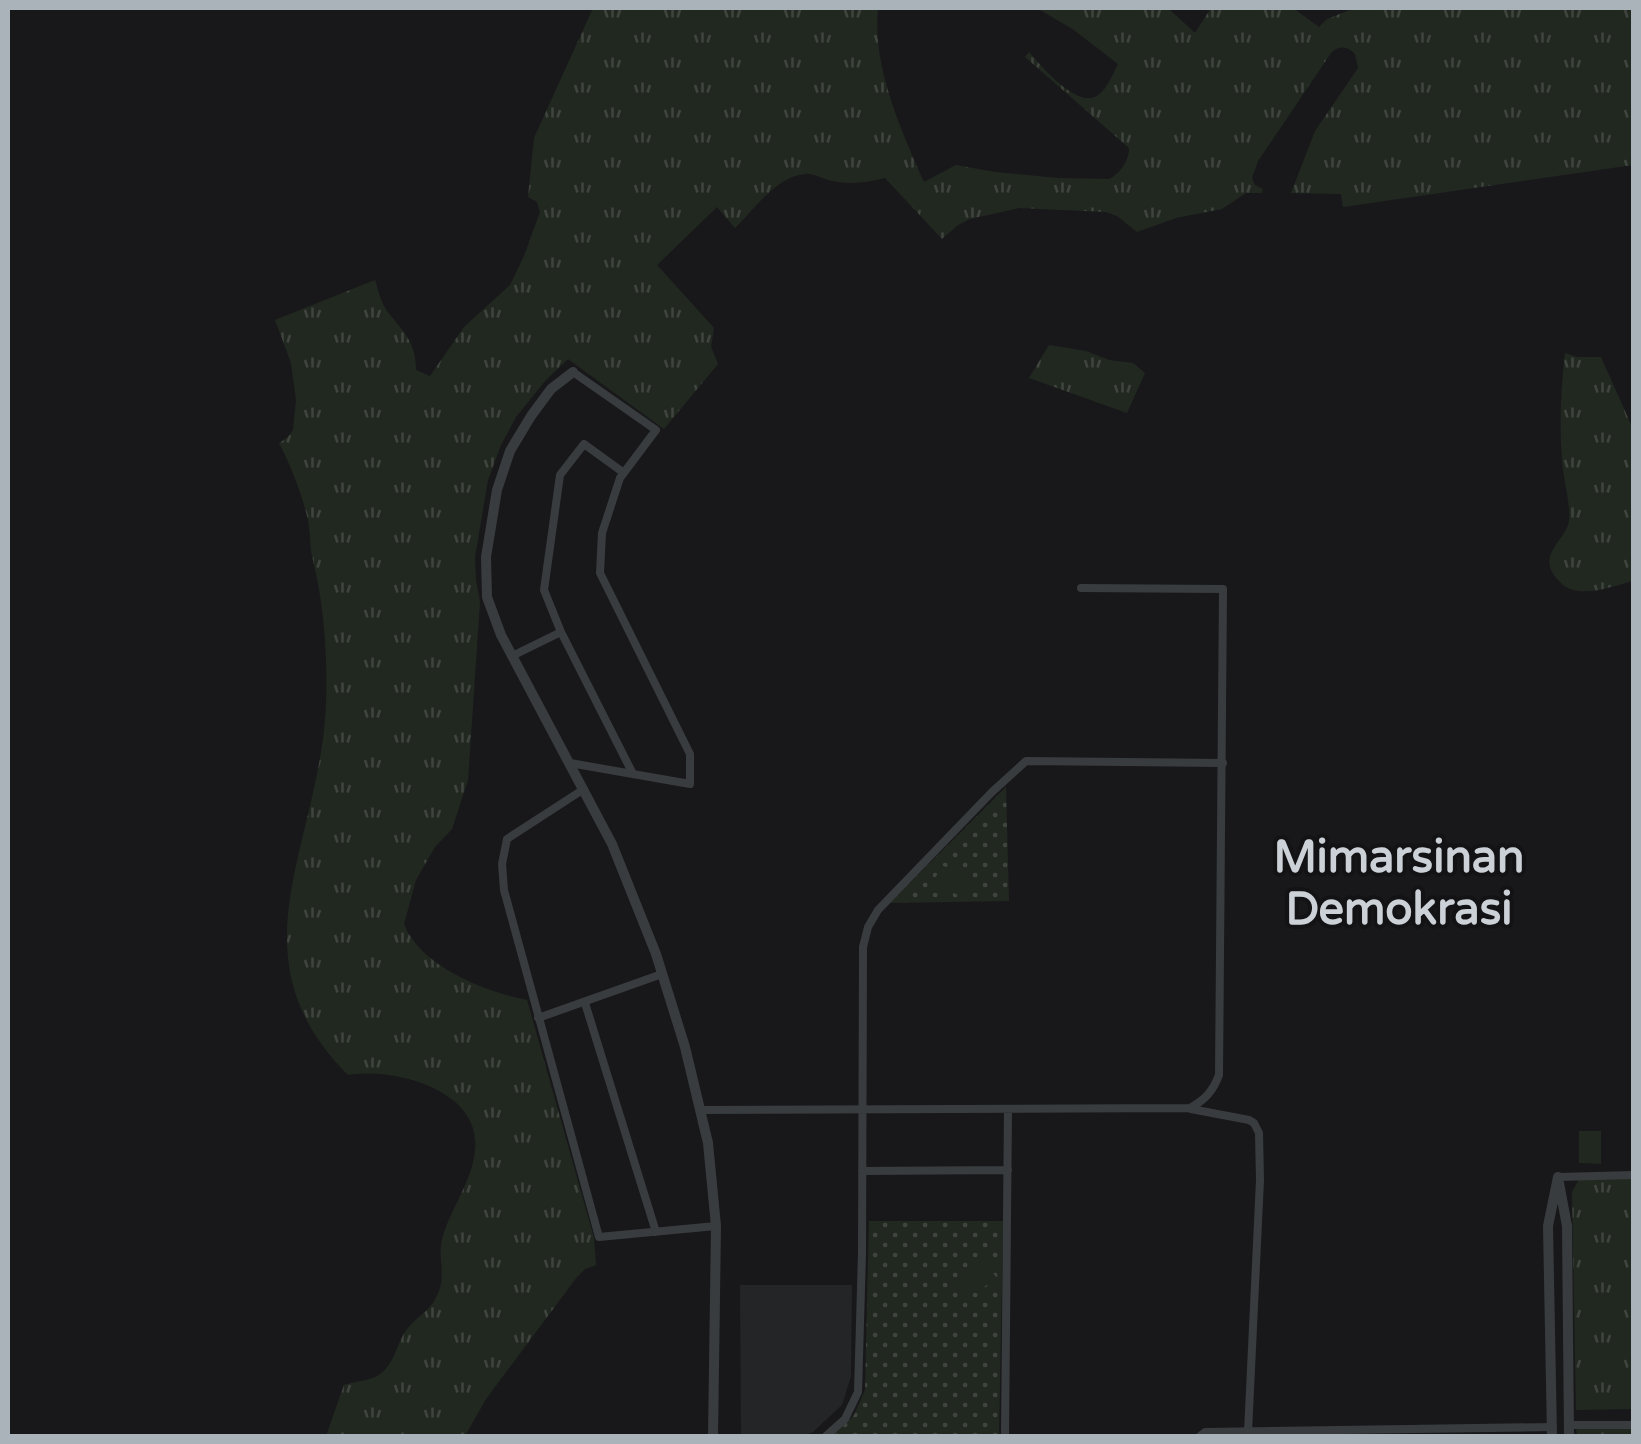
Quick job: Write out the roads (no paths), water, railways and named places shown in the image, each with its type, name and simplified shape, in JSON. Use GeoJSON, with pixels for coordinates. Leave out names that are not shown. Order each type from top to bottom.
{"type":"FeatureCollection","features":[{"type":"Feature","properties":{"kind":"street"},"geometry":{"type":"LineString","coordinates":[[570,764],[690,784],[690,754],[600,573],[602,533],[624,474],[656,430],[573,372],[531,416],[510,451],[497,490],[486,557],[488,597],[501,635],[612,844],[662,974],[685,1047],[708,1143],[716,1226],[713,1436]]}},
{"type":"Feature","properties":{"kind":"street"},"geometry":{"type":"LineString","coordinates":[[624,474],[584,444],[560,476],[544,590],[560,632],[633,774]]}},
{"type":"Feature","properties":{"kind":"street"},"geometry":{"type":"LineString","coordinates":[[1081,588],[1223,589],[1220,1075],[1204,1101],[1190,1108]]}},
{"type":"Feature","properties":{"kind":"street"},"geometry":{"type":"LineString","coordinates":[[512,656],[560,632]]}},
{"type":"Feature","properties":{"kind":"street"},"geometry":{"type":"LineString","coordinates":[[826,1436],[844,1418],[858,1392],[863,946],[878,910],[1026,761],[1223,763]]}},
{"type":"Feature","properties":{"kind":"street"},"geometry":{"type":"LineString","coordinates":[[584,790],[507,839],[502,864],[504,890],[599,1236],[716,1226]]}},
{"type":"Feature","properties":{"kind":"street"},"geometry":{"type":"LineString","coordinates":[[538,1018],[662,974]]}},
{"type":"Feature","properties":{"kind":"street"},"geometry":{"type":"LineString","coordinates":[[584,1003],[656,1232]]}},
{"type":"Feature","properties":{"kind":"street"},"geometry":{"type":"LineString","coordinates":[[700,1110],[1190,1108],[1249,1120],[1259,1132],[1260,1180],[1248,1432]]}},
{"type":"Feature","properties":{"kind":"street"},"geometry":{"type":"LineString","coordinates":[[1005,1436],[1008,1110]]}},
{"type":"Feature","properties":{"kind":"street"},"geometry":{"type":"LineString","coordinates":[[862,1171],[1008,1170]]}},
{"type":"Feature","properties":{"kind":"street"},"geometry":{"type":"LineString","coordinates":[[1558,1177],[1634,1175]]}},
{"type":"Feature","properties":{"kind":"street"},"geometry":{"type":"LineString","coordinates":[[1200,1436],[1205,1432],[1552,1432],[1548,1226],[1558,1177]]}},
{"type":"Feature","properties":{"kind":"street"},"geometry":{"type":"LineString","coordinates":[[1558,1177],[1566,1226],[1569,1431],[1634,1426]]}},
{"type":"Feature","properties":{"kind":"district","name":"Mimarsinan Demokrasi"},"geometry":{"type":"Point","coordinates":[1399,884]}}]}
